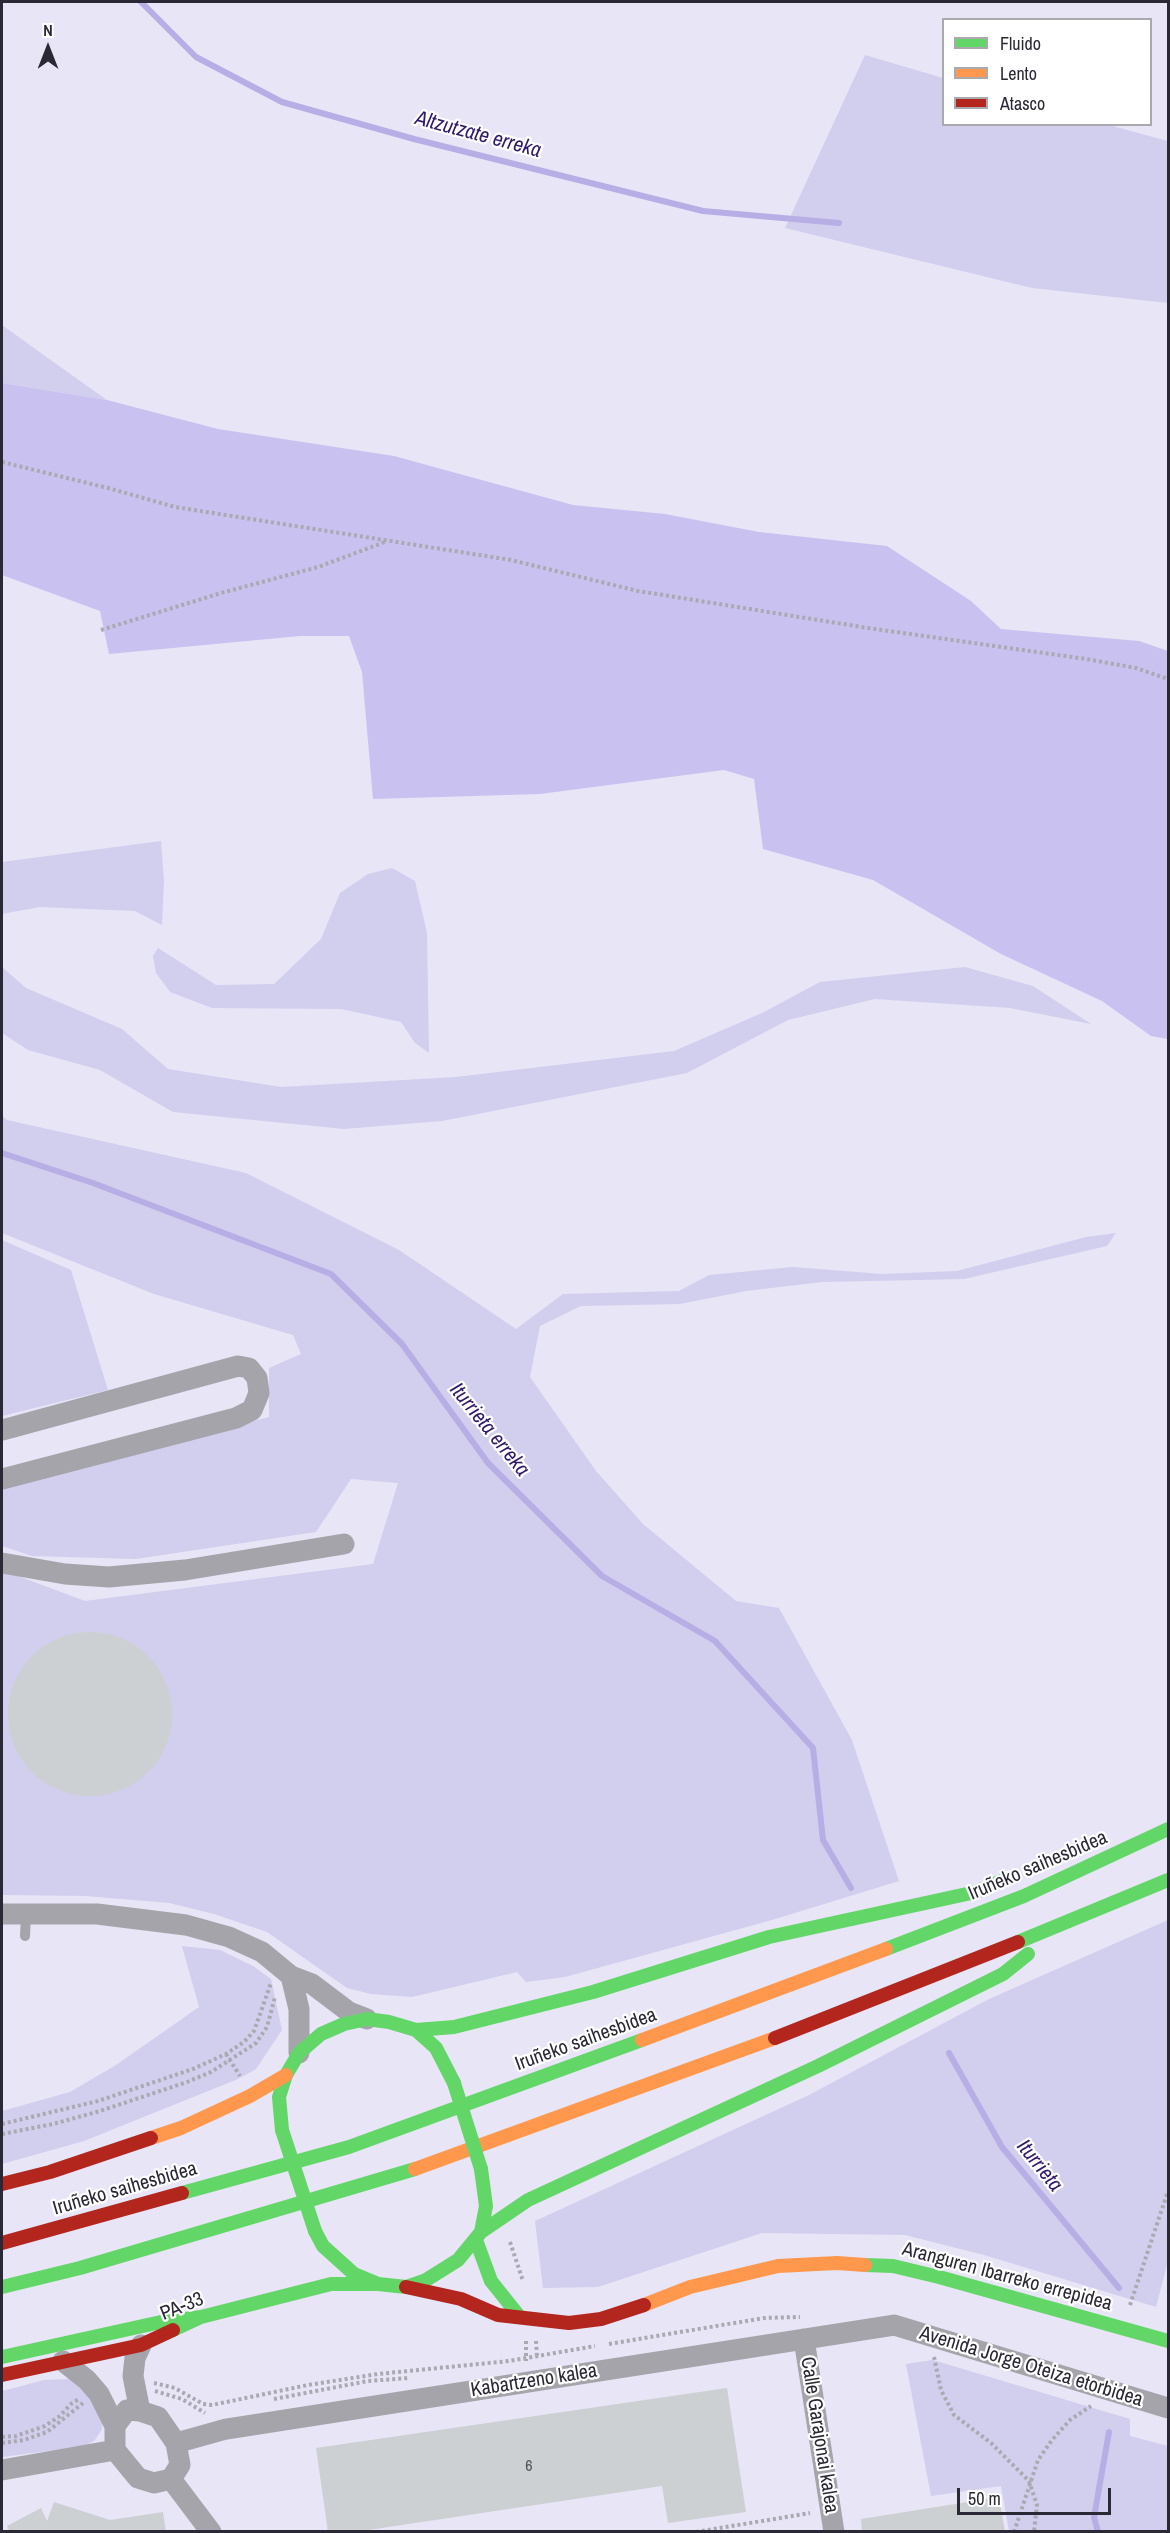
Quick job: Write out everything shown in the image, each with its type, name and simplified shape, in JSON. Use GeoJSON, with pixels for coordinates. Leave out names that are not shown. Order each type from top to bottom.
{"type":"FeatureCollection","features":[{"type":"Feature","properties":{"kind":"main road","name":"Iruñeko saihesbidea"},"geometry":{"type":"LineString","coordinates":[[2,2242],[31,2236],[349,2147],[741,2004],[1024,1896],[1168,1830]]}},
{"type":"Feature","properties":{"kind":"main road"},"geometry":{"type":"LineString","coordinates":[[378,2284],[354,2274],[323,2246],[315,2231],[282,2130],[279,2097],[286,2075],[298,2053],[321,2034],[344,2024],[367,2019],[389,2022],[416,2030],[454,2027],[593,1992],[769,1937],[976,1892],[1020,1874]]}},
{"type":"Feature","properties":{"kind":"main road"},"geometry":{"type":"LineString","coordinates":[[2,2287],[80,2268],[424,2166],[788,2033],[1136,1895],[1168,1880]]}},
{"type":"Feature","properties":{"kind":"main road"},"geometry":{"type":"LineString","coordinates":[[1082,1931],[1168,1893]]}},
{"type":"Feature","properties":{"kind":"main road"},"geometry":{"type":"LineString","coordinates":[[406,2287],[426,2280],[458,2260],[479,2236],[528,2200],[818,2066],[1003,1974],[1033,1952],[957,1981]]}},
{"type":"Feature","properties":{"kind":"main road"},"geometry":{"type":"LineString","coordinates":[[598,2103],[687,2081],[843,2026]]}},
{"type":"Feature","properties":{"kind":"main road"},"geometry":{"type":"LineString","coordinates":[[416,2030],[436,2048],[454,2083],[481,2169],[486,2206],[479,2236],[491,2281],[519,2316]]}},
{"type":"Feature","properties":{"kind":"main road"},"geometry":{"type":"LineString","coordinates":[[2,2184],[50,2172],[181,2128],[250,2096],[286,2075]]}},
{"type":"Feature","properties":{"kind":"main road","name":"Aranguren Ibarreko errepidea"},"geometry":{"type":"LineString","coordinates":[[378,2284],[406,2287],[460,2299],[498,2315],[569,2323],[601,2319],[630,2311],[690,2287],[736,2274],[778,2266],[837,2263],[905,2269],[1168,2341]]}},
{"type":"Feature","properties":{"kind":"main road","name":"PA-33"},"geometry":{"type":"LineString","coordinates":[[2,2375],[141,2345],[201,2317],[331,2284],[378,2284]]}},
{"type":"Feature","properties":{"kind":"main road"},"geometry":{"type":"LineString","coordinates":[[2,2357],[171,2320],[201,2317]]}},
{"type":"Feature","properties":{"kind":"street"},"geometry":{"type":"LineString","coordinates":[[2,1430],[238,1366],[249,1368],[257,1378],[260,1393],[252,1410],[236,1418],[2,1479]]}},
{"type":"Feature","properties":{"kind":"street"},"geometry":{"type":"LineString","coordinates":[[2,1563],[65,1574],[110,1576],[185,1570],[344,1544]]}},
{"type":"Feature","properties":{"kind":"street"},"geometry":{"type":"LineString","coordinates":[[2,1914],[97,1914],[186,1925],[229,1937],[262,1952],[282,1978],[299,2009],[298,2053]]}},
{"type":"Feature","properties":{"kind":"street"},"geometry":{"type":"LineString","coordinates":[[282,1978],[312,1984],[349,2012],[367,2019]]}},
{"type":"Feature","properties":{"kind":"street","name":"Avenida Jorge Oteiza etorbidea"},"geometry":{"type":"LineString","coordinates":[[894,2325],[1168,2408]]}},
{"type":"Feature","properties":{"kind":"street","name":"Kabartzeno kalea"},"geometry":{"type":"LineString","coordinates":[[176,2443],[226,2429],[894,2325]]}},
{"type":"Feature","properties":{"kind":"street","name":"Calle Garajonai kalea"},"geometry":{"type":"LineString","coordinates":[[804,2339],[834,2532]]}},
{"type":"Feature","properties":{"kind":"street"},"geometry":{"type":"LineString","coordinates":[[140,2411],[134,2385],[135,2358],[141,2345]]}},
{"type":"Feature","properties":{"kind":"street"},"geometry":{"type":"LineString","coordinates":[[63,2361],[87,2380],[94,2398],[115,2426],[115,2450],[138,2478],[154,2483],[171,2479],[180,2465],[176,2443],[158,2417],[140,2411],[127,2410],[115,2426]]}},
{"type":"Feature","properties":{"kind":"street"},"geometry":{"type":"LineString","coordinates":[[2,2470],[115,2450]]}},
{"type":"Feature","properties":{"kind":"street"},"geometry":{"type":"LineString","coordinates":[[171,2479],[211,2532]]}},
{"type":"Feature","properties":{"kind":"lane"},"geometry":{"type":"LineString","coordinates":[[25,1936],[26,1914]]}},
{"type":"Feature","properties":{"kind":"path"},"geometry":{"type":"LineString","coordinates":[[2,462],[175,507],[512,560],[580,579],[638,591],[868,628],[1086,659],[1136,668],[1168,679]]}},
{"type":"Feature","properties":{"kind":"path"},"geometry":{"type":"LineString","coordinates":[[101,630],[221,593],[318,567],[386,542]]}},
{"type":"Feature","properties":{"kind":"path"},"geometry":{"type":"LineString","coordinates":[[2,2124],[58,2113],[108,2098],[193,2069],[226,2054],[244,2042],[254,2031],[268,1989],[282,1978]]}},
{"type":"Feature","properties":{"kind":"path"},"geometry":{"type":"LineString","coordinates":[[2,2134],[52,2124],[145,2096],[187,2082],[230,2061],[256,2043],[267,2027],[277,1992]]}},
{"type":"Feature","properties":{"kind":"path"},"geometry":{"type":"LineString","coordinates":[[226,2054],[244,2082]]}},
{"type":"Feature","properties":{"kind":"path"},"geometry":{"type":"LineString","coordinates":[[1130,2305],[1168,2191]]}},
{"type":"Feature","properties":{"kind":"path"},"geometry":{"type":"LineString","coordinates":[[508,2235],[526,2290]]}},
{"type":"Feature","properties":{"kind":"path"},"geometry":{"type":"LineString","coordinates":[[134,2385],[144,2382],[160,2384],[190,2395],[203,2404],[212,2405],[308,2385],[378,2374],[526,2358],[764,2318],[812,2316]]}},
{"type":"Feature","properties":{"kind":"path"},"geometry":{"type":"LineString","coordinates":[[526,2336],[527,2366]]}},
{"type":"Feature","properties":{"kind":"path"},"geometry":{"type":"LineString","coordinates":[[536,2337],[537,2365]]}},
{"type":"Feature","properties":{"kind":"path"},"geometry":{"type":"LineString","coordinates":[[935,2338],[933,2351],[941,2390],[954,2415],[991,2443],[1029,2481],[1037,2505],[1034,2532]]}},
{"type":"Feature","properties":{"kind":"path"},"geometry":{"type":"LineString","coordinates":[[2,2437],[16,2436],[45,2426],[60,2416],[71,2404],[94,2398]]}},
{"type":"Feature","properties":{"kind":"path"},"geometry":{"type":"LineString","coordinates":[[2,2443],[24,2440],[47,2432],[74,2408],[94,2398]]}},
{"type":"Feature","properties":{"kind":"path"},"geometry":{"type":"LineString","coordinates":[[1014,2532],[1029,2481],[1038,2460],[1070,2420],[1098,2402]]}},
{"type":"Feature","properties":{"kind":"path"},"geometry":{"type":"LineString","coordinates":[[696,2532],[830,2510]]}},
{"type":"Feature","properties":{"kind":"shaded area"},"geometry":{"type":"Polygon","coordinates":[[[865,55],[942,78],[942,126],[1113,126],[1168,141],[1168,303],[1032,288],[785,228],[865,55]]]}},
{"type":"Feature","properties":{"kind":"shaded area"},"geometry":{"type":"Polygon","coordinates":[[[2,325],[59,366],[107,400],[2,383],[2,325]]]}},
{"type":"Feature","properties":{"kind":"shaded area"},"geometry":{"type":"Polygon","coordinates":[[[2,383],[107,400],[218,429],[394,456],[573,505],[665,514],[759,532],[887,546],[971,601],[1001,629],[1139,641],[1168,651],[1168,1039],[1151,1036],[1102,1001],[1001,954],[873,880],[763,849],[754,779],[724,770],[540,794],[373,799],[362,672],[349,636],[300,636],[109,654],[100,611],[2,575],[2,383]]]}},
{"type":"Feature","properties":{"kind":"shaded area"},"geometry":{"type":"Polygon","coordinates":[[[161,841],[164,881],[162,925],[135,911],[40,907],[2,914],[2,862],[161,841]]]}},
{"type":"Feature","properties":{"kind":"shaded area"},"geometry":{"type":"Polygon","coordinates":[[[392,868],[415,881],[427,933],[429,1053],[415,1043],[401,1022],[341,1009],[212,1008],[170,992],[156,973],[153,956],[158,948],[216,985],[274,984],[321,939],[340,893],[368,874],[392,868]]]}},
{"type":"Feature","properties":{"kind":"shaded area"},"geometry":{"type":"Polygon","coordinates":[[[2,967],[26,988],[122,1029],[168,1069],[281,1087],[456,1077],[674,1051],[762,1013],[820,982],[965,967],[1033,986],[1091,1024],[1010,1008],[875,999],[788,1020],[687,1073],[442,1121],[344,1129],[173,1112],[100,1070],[28,1050],[2,1033],[2,967]]]}},
{"type":"Feature","properties":{"kind":"shaded area"},"geometry":{"type":"Polygon","coordinates":[[[2,1116],[7,1120],[246,1173],[399,1250],[516,1329],[563,1294],[679,1291],[709,1275],[793,1267],[882,1274],[957,1271],[1086,1237],[1116,1233],[1107,1246],[964,1279],[822,1282],[746,1291],[680,1304],[581,1306],[540,1326],[530,1377],[596,1471],[643,1524],[736,1601],[779,1608],[852,1740],[899,1881],[772,1920],[565,1977],[526,1982],[517,1972],[412,1997],[371,1994],[347,1988],[267,1932],[214,1914],[169,1903],[86,1896],[2,1895],[2,1570],[85,1601],[373,1564],[398,1483],[351,1479],[316,1532],[136,1559],[32,1556],[2,1546],[2,1486],[269,1417],[269,1368],[301,1354],[293,1335],[154,1294],[2,1233],[2,1116]]]}},
{"type":"Feature","properties":{"kind":"shaded area"},"geometry":{"type":"Polygon","coordinates":[[[2,1240],[71,1270],[108,1390],[2,1416],[2,1240]]]}},
{"type":"Feature","properties":{"kind":"shaded area"},"geometry":{"type":"Polygon","coordinates":[[[1168,1920],[1168,2261],[1156,2307],[984,2255],[905,2235],[762,2233],[598,2287],[543,2288],[535,2221],[809,2095],[989,1999],[1168,1920]]]}},
{"type":"Feature","properties":{"kind":"shaded area"},"geometry":{"type":"Polygon","coordinates":[[[182,1946],[220,1950],[253,1966],[271,1979],[282,2030],[256,2069],[238,2079],[84,2141],[2,2164],[2,2111],[70,2092],[116,2065],[199,2007],[182,1946]]]}},
{"type":"Feature","properties":{"kind":"shaded area"},"geometry":{"type":"Polygon","coordinates":[[[933,2360],[1130,2419],[1130,2436],[1168,2446],[1168,2531],[1009,2531],[1001,2486],[931,2496],[906,2364],[933,2360]]]}},
{"type":"Feature","properties":{"kind":"shaded area"},"geometry":{"type":"Polygon","coordinates":[[[69,2379],[85,2387],[103,2412],[102,2429],[95,2440],[85,2446],[2,2457],[2,2391],[44,2380],[69,2379]]]}},
{"type":"Feature","properties":{"kind":"building"},"geometry":{"type":"Polygon","coordinates":[[[90,1632],[121,1638],[148,1656],[166,1683],[172,1714],[166,1745],[148,1772],[121,1790],[90,1796],[59,1790],[32,1772],[14,1745],[8,1714],[14,1683],[32,1656],[59,1638],[90,1632]]]}},
{"type":"Feature","properties":{"kind":"building"},"geometry":{"type":"Polygon","coordinates":[[[727,2388],[746,2512],[668,2523],[662,2486],[355,2532],[328,2532],[316,2448],[727,2388]]]}},
{"type":"Feature","properties":{"kind":"building"},"geometry":{"type":"Polygon","coordinates":[[[999,2497],[1005,2532],[862,2532],[861,2519],[999,2497]]]}},
{"type":"Feature","properties":{"kind":"building"},"geometry":{"type":"Polygon","coordinates":[[[54,2502],[110,2520],[163,2512],[166,2532],[10,2532],[7,2526],[41,2508],[47,2521],[54,2502]]]}},
{"type":"Feature","properties":{"kind":"waterway","name":"Altzutzate erreka"},"geometry":{"type":"LineString","coordinates":[[141,2],[196,57],[282,102],[414,139],[703,211],[839,223]]}},
{"type":"Feature","properties":{"kind":"waterway","name":"Iturrieta erreka"},"geometry":{"type":"LineString","coordinates":[[2,1153],[93,1183],[331,1274],[402,1344],[488,1463],[602,1576],[715,1641],[813,1748],[823,1840],[851,1888]]}},
{"type":"Feature","properties":{"kind":"waterway","name":"Iturrieta"},"geometry":{"type":"LineString","coordinates":[[949,2053],[1002,2147],[1119,2288]]}},
{"type":"Feature","properties":{"kind":"waterway","name":"Iturrieta"},"geometry":{"type":"LineString","coordinates":[[1098,2532],[1094,2517],[1109,2432]]}},
{"type":"Feature","properties":{"kind":"traffic: fast"},"geometry":{"type":"LineString","coordinates":[[886,1949],[1024,1896],[1168,1829]]}},
{"type":"Feature","properties":{"kind":"traffic: fast"},"geometry":{"type":"LineString","coordinates":[[416,2030],[454,2027],[593,1992],[769,1937],[976,1892],[1004,1880]]}},
{"type":"Feature","properties":{"kind":"traffic: fast"},"geometry":{"type":"LineString","coordinates":[[1018,1942],[1168,1880]]}},
{"type":"Feature","properties":{"kind":"traffic: fast"},"geometry":{"type":"LineString","coordinates":[[481,2232],[528,2200],[818,2066],[1003,1974],[1028,1954]]}},
{"type":"Feature","properties":{"kind":"traffic: fast"},"geometry":{"type":"LineString","coordinates":[[282,2130],[279,2097],[286,2075],[299,2053],[321,2034],[344,2024],[367,2019],[389,2022],[416,2030],[436,2048],[454,2083]]}},
{"type":"Feature","properties":{"kind":"traffic: fast"},"geometry":{"type":"LineString","coordinates":[[182,2193],[349,2147],[642,2040]]}},
{"type":"Feature","properties":{"kind":"traffic: fast"},"geometry":{"type":"LineString","coordinates":[[454,2083],[481,2169]]}},
{"type":"Feature","properties":{"kind":"traffic: fast"},"geometry":{"type":"LineString","coordinates":[[282,2130],[315,2231]]}},
{"type":"Feature","properties":{"kind":"traffic: fast"},"geometry":{"type":"LineString","coordinates":[[2,2287],[80,2268],[415,2169]]}},
{"type":"Feature","properties":{"kind":"traffic: fast"},"geometry":{"type":"LineString","coordinates":[[315,2231],[323,2246],[354,2274],[378,2284],[406,2287],[426,2280],[458,2260],[481,2232],[486,2206],[481,2169]]}},
{"type":"Feature","properties":{"kind":"traffic: fast"},"geometry":{"type":"LineString","coordinates":[[476,2240],[491,2281],[519,2316]]}},
{"type":"Feature","properties":{"kind":"traffic: fast"},"geometry":{"type":"LineString","coordinates":[[865,2265],[893,2266],[939,2277],[1168,2341]]}},
{"type":"Feature","properties":{"kind":"traffic: fast"},"geometry":{"type":"LineString","coordinates":[[173,2330],[201,2317],[331,2284],[378,2284]]}},
{"type":"Feature","properties":{"kind":"traffic: fast"},"geometry":{"type":"LineString","coordinates":[[2,2357],[161,2322],[201,2317]]}},
{"type":"Feature","properties":{"kind":"traffic: slow"},"geometry":{"type":"LineString","coordinates":[[642,2040],[886,1949]]}},
{"type":"Feature","properties":{"kind":"traffic: slow"},"geometry":{"type":"LineString","coordinates":[[415,2169],[775,2038]]}},
{"type":"Feature","properties":{"kind":"traffic: slow"},"geometry":{"type":"LineString","coordinates":[[151,2138],[181,2128],[250,2096],[286,2075]]}},
{"type":"Feature","properties":{"kind":"traffic: slow"},"geometry":{"type":"LineString","coordinates":[[644,2305],[690,2287],[778,2266],[837,2263],[865,2265]]}},
{"type":"Feature","properties":{"kind":"traffic: jam"},"geometry":{"type":"LineString","coordinates":[[775,2038],[1018,1942]]}},
{"type":"Feature","properties":{"kind":"traffic: jam"},"geometry":{"type":"LineString","coordinates":[[2,2184],[50,2172],[151,2138]]}},
{"type":"Feature","properties":{"kind":"traffic: jam"},"geometry":{"type":"LineString","coordinates":[[2,2243],[182,2193]]}},
{"type":"Feature","properties":{"kind":"traffic: jam"},"geometry":{"type":"LineString","coordinates":[[406,2287],[461,2299],[498,2315],[569,2323],[601,2319],[644,2305]]}},
{"type":"Feature","properties":{"kind":"traffic: jam"},"geometry":{"type":"LineString","coordinates":[[2,2375],[141,2345],[173,2330]]}}]}
